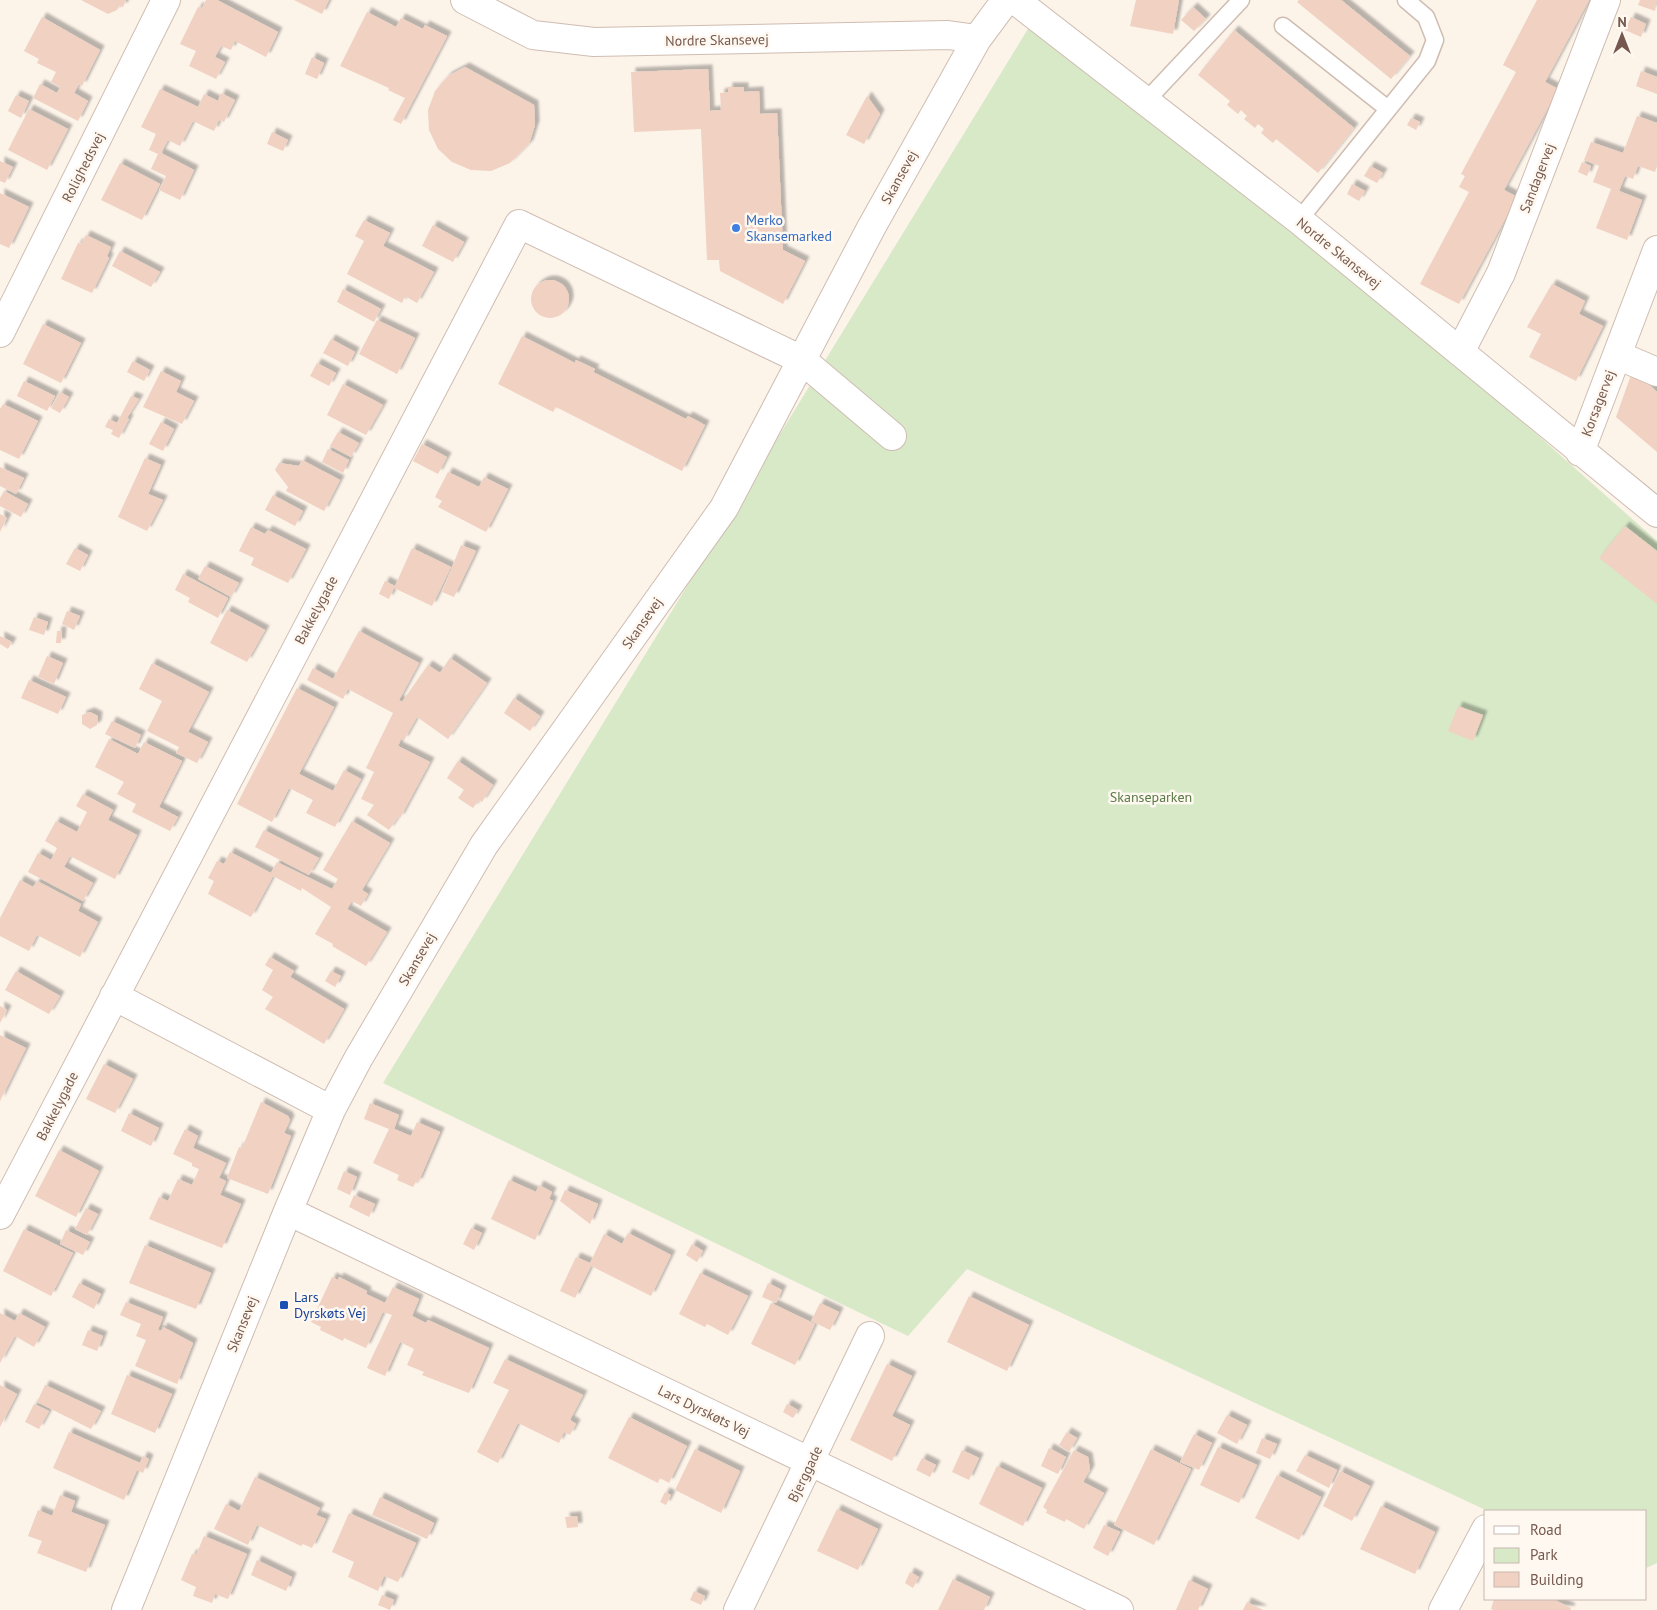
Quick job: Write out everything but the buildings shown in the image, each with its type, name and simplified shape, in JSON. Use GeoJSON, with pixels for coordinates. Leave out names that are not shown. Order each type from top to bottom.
{"type":"FeatureCollection","features":[{"type":"Feature","properties":{"kind":"street","name":"Rolighedsvej"},"geometry":{"type":"LineString","coordinates":[[0,333],[166,0]]}},
{"type":"Feature","properties":{"kind":"street","name":"Nordre Skansevej"},"geometry":{"type":"LineString","coordinates":[[465,0],[533,35],[594,42],[948,35],[977,39]]}},
{"type":"Feature","properties":{"kind":"street","name":"Skansevej"},"geometry":{"type":"LineString","coordinates":[[126,1610],[288,1211],[331,1110],[358,1059],[484,845],[724,508],[871,228],[977,39],[1006,0]]}},
{"type":"Feature","properties":{"kind":"street","name":"Nordre Skansevej"},"geometry":{"type":"LineString","coordinates":[[1015,0],[1299,220],[1580,452],[1657,513]]}},
{"type":"Feature","properties":{"kind":"street","name":"Sandagervej"},"geometry":{"type":"LineString","coordinates":[[1460,352],[1501,273],[1606,0]]}},
{"type":"Feature","properties":{"kind":"street","name":"Bakkelygade"},"geometry":{"type":"LineString","coordinates":[[0,1215],[519,224],[802,360]]}},
{"type":"Feature","properties":{"kind":"street","name":"Korsagervej"},"geometry":{"type":"LineString","coordinates":[[1580,452],[1657,250]]}},
{"type":"Feature","properties":{"kind":"street","name":"Korsagervej"},"geometry":{"type":"LineString","coordinates":[[1617,355],[1657,372]]}},
{"type":"Feature","properties":{"kind":"street"},"geometry":{"type":"LineString","coordinates":[[802,360],[892,436]]}},
{"type":"Feature","properties":{"kind":"street"},"geometry":{"type":"LineString","coordinates":[[114,996],[331,1110]]}},
{"type":"Feature","properties":{"kind":"street","name":"Lars Dyrskøts Vej"},"geometry":{"type":"LineString","coordinates":[[288,1211],[1119,1610]]}},
{"type":"Feature","properties":{"kind":"street","name":"Bjerggade"},"geometry":{"type":"LineString","coordinates":[[738,1610],[811,1462],[870,1336]]}},
{"type":"Feature","properties":{"kind":"street"},"geometry":{"type":"LineString","coordinates":[[1443,1610],[1484,1533]]}},
{"type":"Feature","properties":{"kind":"lane"},"geometry":{"type":"LineString","coordinates":[[1145,102],[1241,0]]}},
{"type":"Feature","properties":{"kind":"lane"},"geometry":{"type":"LineString","coordinates":[[1299,220],[1427,61],[1435,40],[1426,17],[1406,0]]}},
{"type":"Feature","properties":{"kind":"lane"},"geometry":{"type":"LineString","coordinates":[[1283,26],[1388,109]]}},
{"type":"Feature","properties":{"kind":"green space","name":"Skanseparken"},"geometry":{"type":"Polygon","coordinates":[[[1031,24],[1382,297],[1657,541],[1657,1563],[1647,1568],[1647,1510],[1486,1510],[967,1269],[908,1336],[383,1083],[1031,24]]]}},
{"type":"Feature","properties":{"kind":"place","name":"Merko Skansemarked"},"geometry":{"type":"Point","coordinates":[736,228]}},
{"type":"Feature","properties":{"kind":"place","name":"Lars Dyrskøts Vej"},"geometry":{"type":"Point","coordinates":[284,1305]}}]}
